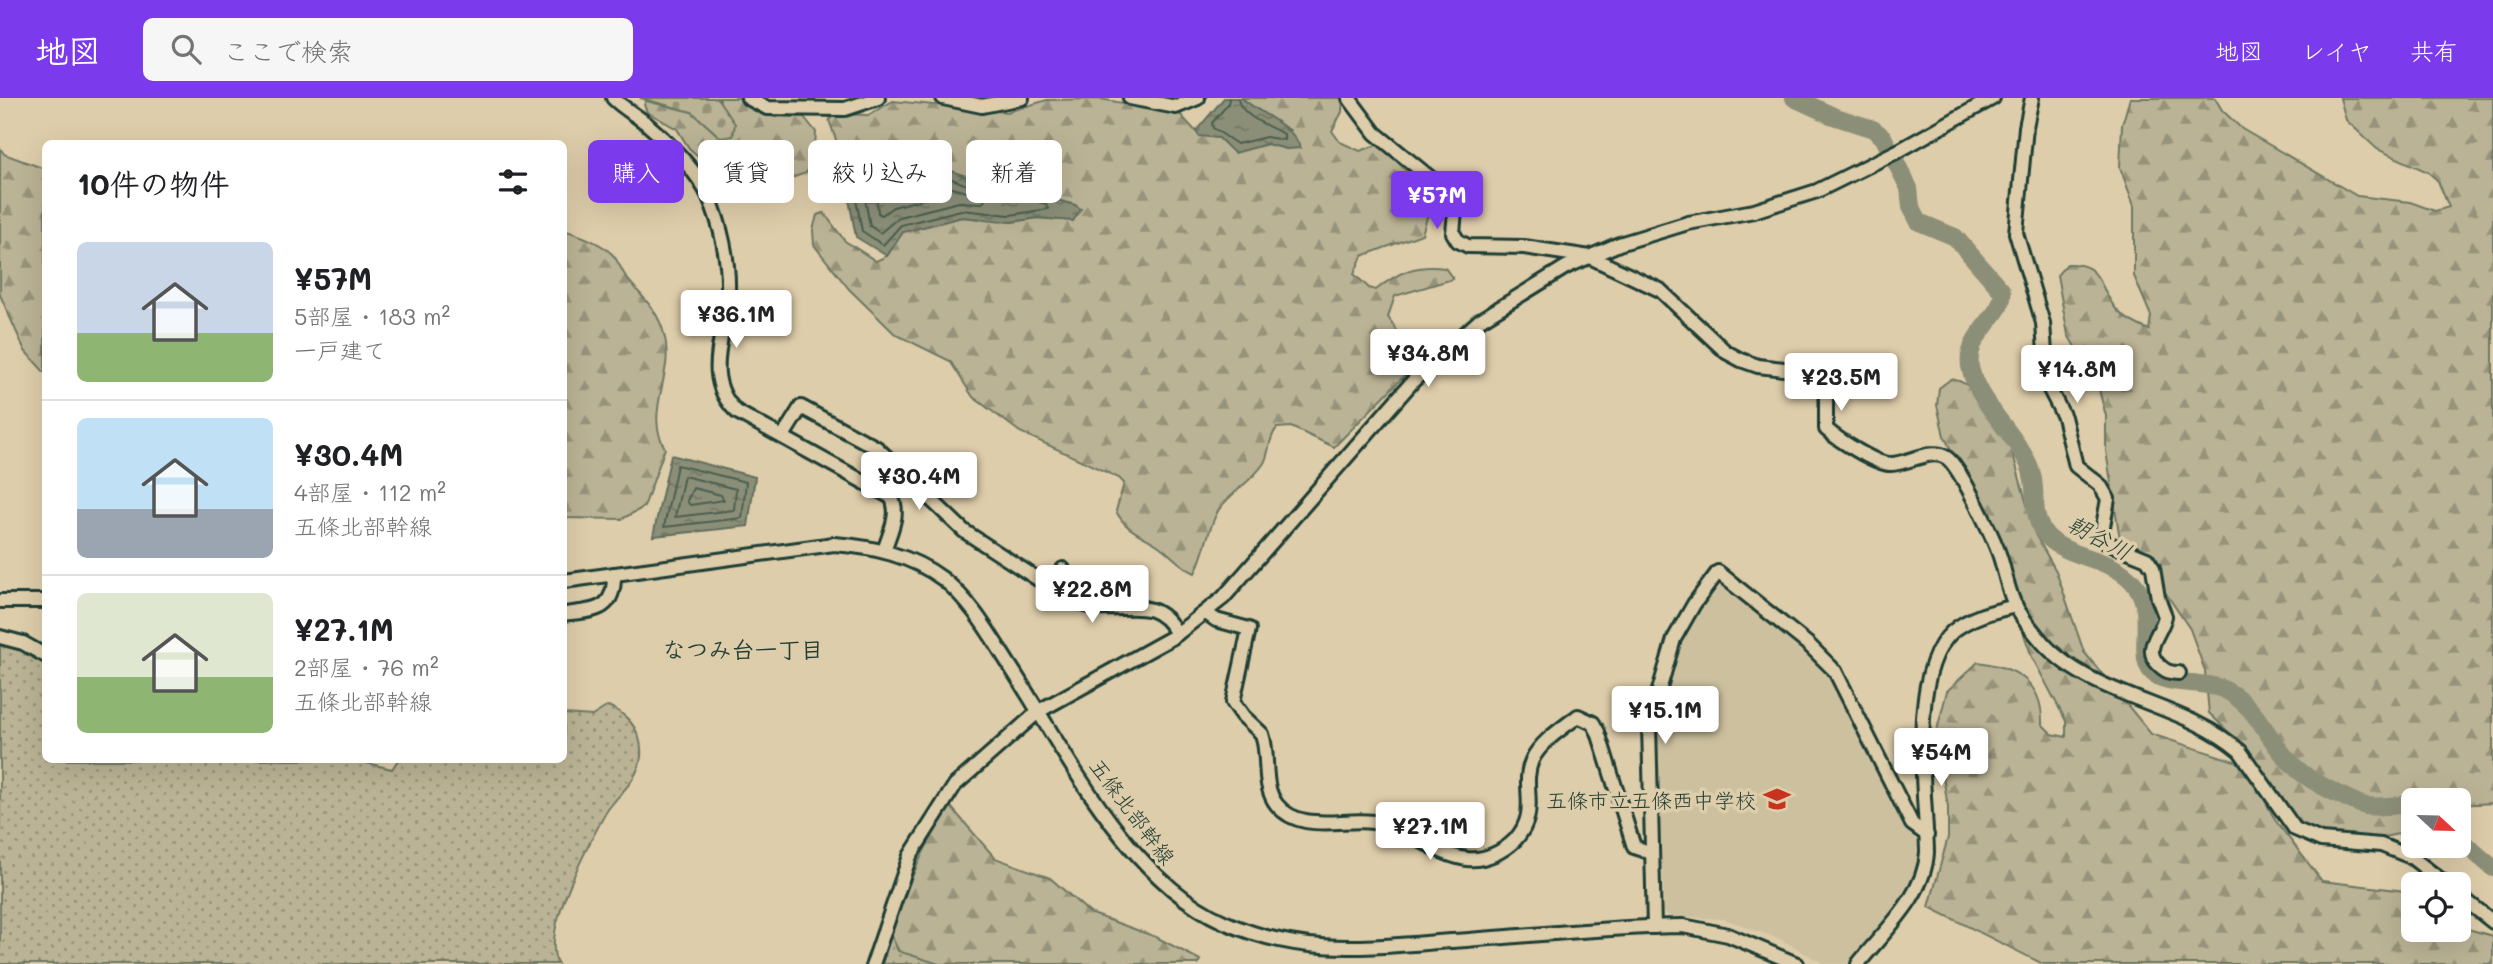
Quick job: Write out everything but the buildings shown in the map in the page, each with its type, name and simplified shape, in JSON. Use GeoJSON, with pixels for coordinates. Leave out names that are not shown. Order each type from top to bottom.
{"type":"FeatureCollection","features":[{"type":"Feature","properties":{"kind":"street"},"geometry":{"type":"LineString","coordinates":[[613,98],[648,125],[703,186],[714,212],[728,275],[728,304],[717,362],[720,387],[737,412],[891,497],[895,511],[884,551]]}},
{"type":"Feature","properties":{"kind":"street"},"geometry":{"type":"LineString","coordinates":[[748,98],[768,108],[845,109],[878,98]]}},
{"type":"Feature","properties":{"kind":"street"},"geometry":{"type":"LineString","coordinates":[[943,98],[982,106],[1022,98]]}},
{"type":"Feature","properties":{"kind":"street"},"geometry":{"type":"LineString","coordinates":[[1130,98],[1176,107],[1198,98]]}},
{"type":"Feature","properties":{"kind":"street"},"geometry":{"type":"LineString","coordinates":[[1349,98],[1375,133],[1444,189],[1452,200],[1453,233],[1458,241],[1468,246],[1524,247],[1590,257],[1660,290],[1726,352],[1758,366],[1818,373],[1826,389],[1826,429],[1876,461],[1888,465],[1938,453],[1946,457],[1960,475],[1998,551],[2016,606],[2039,639],[2061,661],[2127,694],[2207,727],[2228,741],[2240,751],[2295,829],[2320,840],[2381,845],[2411,858],[2430,872]]}},
{"type":"Feature","properties":{"kind":"street"},"geometry":{"type":"LineString","coordinates":[[873,964],[910,856],[955,785],[1039,711],[1177,634],[1206,613],[1242,579],[1437,357],[1504,303],[1590,257],[1653,233],[1788,202],[1881,161],[1993,98]]}},
{"type":"Feature","properties":{"kind":"street"},"geometry":{"type":"LineString","coordinates":[[2032,98],[2025,127],[2016,233],[2043,323],[2046,384],[2064,417],[2076,466],[2105,491],[2108,499],[2101,537],[2105,542],[2138,553],[2153,568],[2158,598],[2165,616],[2163,626],[2153,642],[2153,659],[2165,670],[2179,673]]}},
{"type":"Feature","properties":{"kind":"street"},"geometry":{"type":"LineString","coordinates":[[783,436],[801,407],[877,448],[964,531],[1050,587],[1083,605],[1099,610],[1140,606],[1166,620],[1177,634]]}},
{"type":"Feature","properties":{"kind":"street","name":"五條北部幹線"},"geometry":{"type":"LineString","coordinates":[[567,581],[813,546],[843,545],[884,551],[921,566],[953,588],[974,611],[1089,788],[1149,870],[1212,916],[1289,943],[1322,949],[1683,926],[1728,934],[1797,964]]}},
{"type":"Feature","properties":{"kind":"street"},"geometry":{"type":"LineString","coordinates":[[1063,569],[1064,595]]}},
{"type":"Feature","properties":{"kind":"street"},"geometry":{"type":"LineString","coordinates":[[1654,927],[1649,749],[1653,708],[1674,639],[1684,619],[1718,572],[1809,645],[1835,671],[1912,824],[1927,835]]}},
{"type":"Feature","properties":{"kind":"street"},"geometry":{"type":"LineString","coordinates":[[567,614],[597,610],[606,605],[612,596],[614,574]]}},
{"type":"Feature","properties":{"kind":"street"},"geometry":{"type":"LineString","coordinates":[[0,601],[42,601]]}},
{"type":"Feature","properties":{"kind":"street"},"geometry":{"type":"LineString","coordinates":[[1858,964],[1917,888],[1927,861],[1922,721],[1927,687],[1938,652],[1954,630],[1984,614],[2016,606]]}},
{"type":"Feature","properties":{"kind":"street"},"geometry":{"type":"LineString","coordinates":[[1206,613],[1216,620],[1249,629],[1233,702],[1262,734],[1269,792],[1277,806],[1288,815],[1314,823],[1349,820],[1387,825],[1458,856],[1485,858],[1503,850],[1524,827],[1530,813],[1529,769],[1533,758],[1540,747],[1578,716],[1593,723],[1598,732],[1634,847],[1652,853]]}},
{"type":"Feature","properties":{"kind":"street"},"geometry":{"type":"LineString","coordinates":[[0,637],[23,643],[42,654]]}},
{"type":"Feature","properties":{"kind":"street"},"geometry":{"type":"LineString","coordinates":[[2471,905],[2493,922]]}},
{"type":"Feature","properties":{"kind":"shaded area","name":"五條市立五條西中学校"},"geometry":{"type":"Polygon","coordinates":[[[1722,583],[1810,654],[1839,689],[1917,842],[1917,865],[1907,890],[1848,964],[1824,964],[1782,940],[1724,919],[1669,916],[1664,912],[1657,723],[1685,634],[1697,613],[1722,583]]]}},
{"type":"Feature","properties":{"kind":"green space"},"geometry":{"type":"Polygon","coordinates":[[[640,98],[717,98],[735,124],[733,136],[721,138],[692,112],[640,98]]]}},
{"type":"Feature","properties":{"kind":"green space"},"geometry":{"type":"Polygon","coordinates":[[[717,98],[740,98],[768,116],[804,117],[816,132],[815,140],[808,140],[806,173],[794,177],[794,140],[698,140],[698,156],[689,148],[677,129],[647,112],[644,105],[646,101],[692,112],[721,138],[720,100],[717,98]]]}},
{"type":"Feature","properties":{"kind":"green space"},"geometry":{"type":"Polygon","coordinates":[[[1241,98],[1343,98],[1342,112],[1332,131],[1340,142],[1360,151],[1380,144],[1429,194],[1432,201],[1422,234],[1362,256],[1354,274],[1369,288],[1376,290],[1392,278],[1416,268],[1445,268],[1453,279],[1395,296],[1388,317],[1418,362],[1334,447],[1291,427],[1277,428],[1264,463],[1218,511],[1195,573],[1129,528],[1120,518],[1116,511],[1124,483],[1119,478],[1020,432],[973,397],[950,361],[895,334],[849,289],[814,245],[813,230],[817,215],[824,213],[845,241],[876,261],[887,256],[903,232],[962,217],[1011,222],[1038,218],[1073,221],[1075,205],[1062,202],[1062,140],[966,140],[966,176],[952,172],[952,140],[836,140],[829,120],[835,114],[868,115],[893,101],[1007,112],[1047,100],[1100,99],[1179,113],[1199,135],[1219,138],[1235,153],[1267,144],[1287,149],[1290,130],[1258,113],[1241,98]]]}},
{"type":"Feature","properties":{"kind":"green space"},"geometry":{"type":"Polygon","coordinates":[[[2130,98],[2215,98],[2222,110],[2242,129],[2357,196],[2410,202],[2435,211],[2449,207],[2438,181],[2428,172],[2377,149],[2346,120],[2340,98],[2493,98],[2493,803],[2471,804],[2471,788],[2401,788],[2401,833],[2350,844],[2330,841],[2293,822],[2274,799],[2249,752],[2209,713],[2205,671],[2190,629],[2165,592],[2120,539],[2106,451],[2106,416],[2098,386],[2068,335],[2057,275],[2067,264],[2087,267],[2098,278],[2119,313],[2149,330],[2151,316],[2134,276],[2134,206],[2120,167],[2122,125],[2130,98]]]}},
{"type":"Feature","properties":{"kind":"green space"},"geometry":{"type":"Polygon","coordinates":[[[0,148],[4,154],[42,168],[42,370],[25,351],[0,295],[0,148]]]}},
{"type":"Feature","properties":{"kind":"green space"},"geometry":{"type":"Polygon","coordinates":[[[567,231],[595,242],[612,254],[627,278],[654,311],[667,349],[657,420],[665,448],[644,507],[622,519],[567,518],[567,231]]]}},
{"type":"Feature","properties":{"kind":"green space"},"geometry":{"type":"Polygon","coordinates":[[[1951,379],[1962,382],[1981,397],[1995,418],[2012,451],[2035,534],[2056,571],[2084,652],[2151,734],[2241,763],[2255,781],[2275,820],[2322,881],[2401,891],[2401,942],[2471,942],[2471,930],[2493,936],[2493,964],[2043,964],[1929,907],[1948,837],[1948,807],[1936,734],[1947,691],[1978,662],[2015,672],[2032,687],[2038,697],[2042,724],[2052,734],[2066,737],[2066,721],[2032,657],[1977,502],[1944,436],[1937,405],[1939,388],[1951,379]]]}},
{"type":"Feature","properties":{"kind":"green space"},"geometry":{"type":"Polygon","coordinates":[[[0,635],[42,652],[42,763],[367,763],[392,769],[396,763],[567,763],[567,714],[592,716],[608,706],[628,719],[639,737],[641,758],[638,769],[605,814],[560,911],[554,950],[558,964],[0,964],[0,635]]]}},
{"type":"Feature","properties":{"kind":"green space"},"geometry":{"type":"Polygon","coordinates":[[[951,807],[995,858],[1050,878],[1090,913],[1156,937],[1200,960],[1198,964],[939,964],[898,951],[891,935],[903,901],[923,853],[951,807]]]}},
{"type":"Feature","properties":{"kind":"green space"},"geometry":{"type":"Polygon","coordinates":[[[891,935],[915,942],[958,964],[882,964],[891,935]]]}},
{"type":"Feature","properties":{"kind":"water"},"geometry":{"type":"Polygon","coordinates":[[[1224,98],[1242,98],[1291,133],[1300,148],[1287,149],[1267,144],[1234,153],[1219,138],[1199,136],[1196,131],[1224,98]]]}},
{"type":"Feature","properties":{"kind":"water"},"geometry":{"type":"Polygon","coordinates":[[[952,170],[966,177],[966,203],[1062,201],[1081,209],[1073,221],[1038,218],[1011,222],[962,217],[903,232],[887,256],[856,237],[850,203],[952,203],[952,170]]]}},
{"type":"Feature","properties":{"kind":"water"},"geometry":{"type":"Polygon","coordinates":[[[671,455],[755,477],[748,526],[653,536],[671,455]]]}},
{"type":"Feature","properties":{"kind":"waterway","name":"朝谷川"},"geometry":{"type":"LineString","coordinates":[[1794,98],[1833,116],[1873,129],[1883,137],[1909,188],[1911,207],[1919,222],[1955,237],[2002,291],[1998,309],[1972,346],[1971,371],[1975,383],[2029,465],[2038,519],[2046,535],[2067,550],[2115,569],[2136,586],[2145,608],[2146,655],[2152,672],[2167,680],[2208,685],[2227,691],[2253,713],[2295,767],[2330,790],[2366,806],[2401,806]]}},
{"type":"Feature","properties":{"kind":"waterway","name":"朝谷川"},"geometry":{"type":"LineString","coordinates":[[2471,849],[2493,868]]}},
{"type":"Feature","properties":{"kind":"place","name":"五條市立五條西中学校"},"geometry":{"type":"Point","coordinates":[1777,799]}},
{"type":"Feature","properties":{"kind":"district","name":"なつみ台一丁目"},"geometry":{"type":"Point","coordinates":[743,649]}}]}
